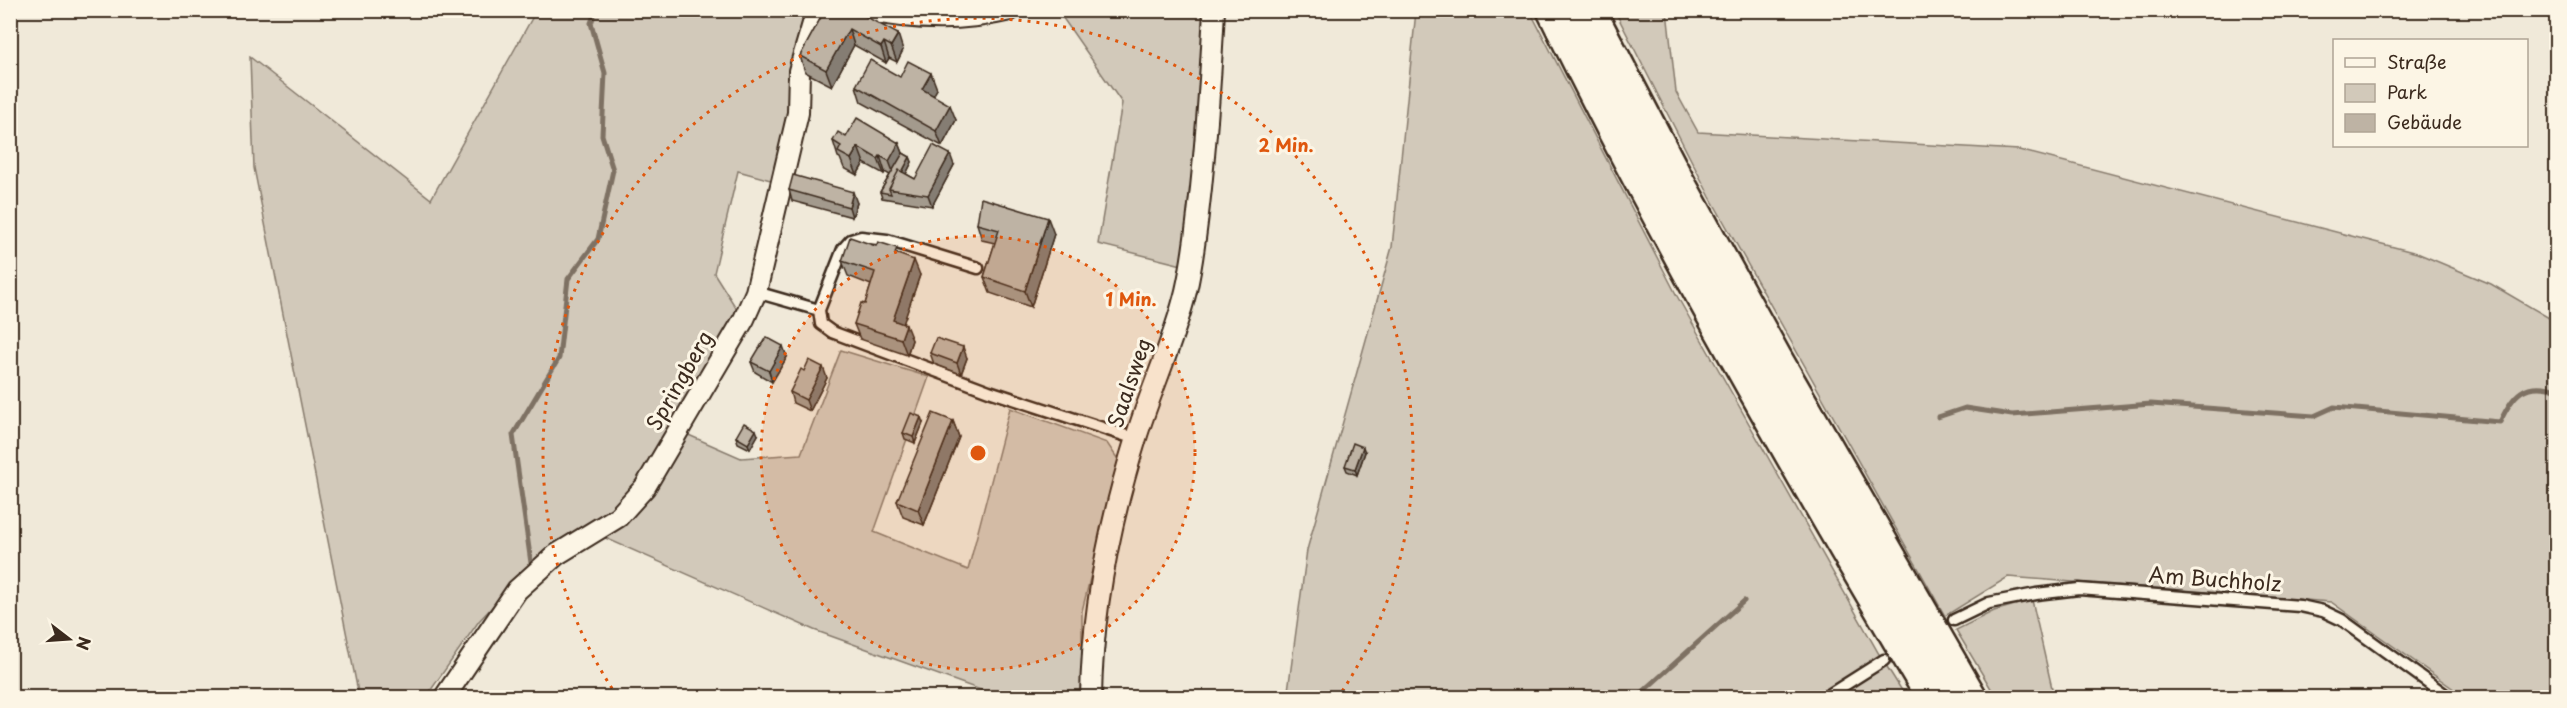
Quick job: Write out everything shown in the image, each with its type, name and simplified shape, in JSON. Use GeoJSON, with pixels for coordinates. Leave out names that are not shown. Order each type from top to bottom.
{"type":"FeatureCollection","features":[{"type":"Feature","properties":{"kind":"highway"},"geometry":{"type":"LineString","coordinates":[[1554,10],[1651,198],[1746,372],[1934,698]]}},
{"type":"Feature","properties":{"kind":"highway"},"geometry":{"type":"LineString","coordinates":[[1588,10],[1679,185],[1764,339],[1970,698]]}},
{"type":"Feature","properties":{"kind":"street","name":"Springberg"},"geometry":{"type":"LineString","coordinates":[[444,698],[517,590],[556,555],[618,517],[645,487],[744,319],[756,292],[798,113],[799,71],[817,10]]}},
{"type":"Feature","properties":{"kind":"street"},"geometry":{"type":"LineString","coordinates":[[863,10],[935,20],[1010,10]]}},
{"type":"Feature","properties":{"kind":"street","name":"Saalsweg"},"geometry":{"type":"LineString","coordinates":[[1091,698],[1091,654],[1095,612],[1106,551],[1136,439],[1185,293],[1194,252],[1209,108],[1215,10]]}},
{"type":"Feature","properties":{"kind":"lane"},"geometry":{"type":"LineString","coordinates":[[978,268],[887,240],[861,237],[851,240],[843,249],[819,310],[821,324],[831,332],[989,392],[1136,439]]}},
{"type":"Feature","properties":{"kind":"lane"},"geometry":{"type":"LineString","coordinates":[[756,292],[819,310]]}},
{"type":"Feature","properties":{"kind":"lane","name":"Am Buchholz"},"geometry":{"type":"LineString","coordinates":[[1954,620],[1989,603],[2036,594],[2079,590],[2300,606],[2323,611],[2342,620],[2450,698]]}},
{"type":"Feature","properties":{"kind":"lane"},"geometry":{"type":"LineString","coordinates":[[1824,698],[1884,660]]}},
{"type":"Feature","properties":{"kind":"green space"},"geometry":{"type":"Polygon","coordinates":[[[802,10],[806,17],[778,182],[738,171],[714,273],[738,311],[629,497],[512,586],[479,621],[426,697],[359,697],[254,168],[250,57],[431,199],[536,11],[802,10]]]}},
{"type":"Feature","properties":{"kind":"green space"},"geometry":{"type":"Polygon","coordinates":[[[1058,11],[1203,11],[1200,102],[1182,265],[1098,244],[1122,103],[1058,11]]]}},
{"type":"Feature","properties":{"kind":"green space"},"geometry":{"type":"Polygon","coordinates":[[[1416,11],[1530,11],[1677,296],[1879,654],[1906,697],[1287,698],[1307,550],[1392,247],[1416,11]]]}},
{"type":"Feature","properties":{"kind":"green space"},"geometry":{"type":"Polygon","coordinates":[[[1615,11],[1667,11],[1676,92],[1698,132],[2019,150],[2417,253],[2491,284],[2556,322],[2556,697],[2465,697],[2331,602],[2008,577],[1945,616],[1710,197],[1615,11]]]}},
{"type":"Feature","properties":{"kind":"green space"},"geometry":{"type":"Polygon","coordinates":[[[841,350],[929,377],[874,532],[968,570],[1010,408],[1107,443],[1119,461],[1082,611],[1082,697],[1000,697],[814,630],[603,537],[684,433],[741,458],[801,454],[841,350]]]}},
{"type":"Feature","properties":{"kind":"green space"},"geometry":{"type":"Polygon","coordinates":[[[2032,600],[2054,697],[1996,697],[1956,630],[1994,611],[2032,600]]]}},
{"type":"Feature","properties":{"kind":"building"},"geometry":{"type":"Polygon","coordinates":[[[825,10],[854,10],[898,34],[891,46],[884,42],[881,47],[849,29],[826,70],[800,56],[825,10]]]}},
{"type":"Feature","properties":{"kind":"building"},"geometry":{"type":"Polygon","coordinates":[[[870,60],[900,77],[908,61],[931,73],[922,89],[950,105],[936,131],[856,86],[870,60]]]}},
{"type":"Feature","properties":{"kind":"building"},"geometry":{"type":"Polygon","coordinates":[[[857,118],[899,143],[889,161],[880,156],[878,159],[858,147],[851,159],[838,152],[841,146],[833,141],[838,132],[846,137],[857,118]]]}},
{"type":"Feature","properties":{"kind":"building"},"geometry":{"type":"Polygon","coordinates":[[[933,145],[950,154],[928,195],[889,189],[899,170],[915,179],[933,145]]]}},
{"type":"Feature","properties":{"kind":"building"},"geometry":{"type":"Polygon","coordinates":[[[903,153],[910,157],[902,172],[899,170],[889,189],[891,194],[880,192],[903,153]]]}},
{"type":"Feature","properties":{"kind":"building"},"geometry":{"type":"Polygon","coordinates":[[[793,175],[853,192],[849,207],[789,190],[793,175]]]}},
{"type":"Feature","properties":{"kind":"building"},"geometry":{"type":"Polygon","coordinates":[[[981,198],[1048,218],[1025,291],[984,277],[999,230],[977,224],[981,198]]]}},
{"type":"Feature","properties":{"kind":"building"},"geometry":{"type":"Polygon","coordinates":[[[850,237],[876,246],[878,242],[897,248],[895,253],[914,260],[893,320],[906,325],[901,339],[854,324],[861,303],[865,304],[875,272],[842,261],[850,237]]]}},
{"type":"Feature","properties":{"kind":"building"},"geometry":{"type":"Polygon","coordinates":[[[766,337],[783,346],[769,371],[751,362],[766,337]]]}},
{"type":"Feature","properties":{"kind":"building"},"geometry":{"type":"Polygon","coordinates":[[[936,338],[963,347],[957,363],[930,353],[936,338]]]}},
{"type":"Feature","properties":{"kind":"building"},"geometry":{"type":"Polygon","coordinates":[[[809,360],[823,367],[806,400],[790,392],[801,369],[804,371],[809,360]]]}},
{"type":"Feature","properties":{"kind":"building"},"geometry":{"type":"Polygon","coordinates":[[[911,413],[921,417],[913,437],[903,433],[911,413]]]}},
{"type":"Feature","properties":{"kind":"building"},"geometry":{"type":"Polygon","coordinates":[[[933,413],[953,421],[918,510],[897,501],[933,413]]]}},
{"type":"Feature","properties":{"kind":"building"},"geometry":{"type":"Polygon","coordinates":[[[744,423],[756,430],[748,444],[736,437],[744,423]]]}},
{"type":"Feature","properties":{"kind":"building"},"geometry":{"type":"Polygon","coordinates":[[[1353,443],[1363,447],[1355,469],[1345,466],[1353,443]]]}},
{"type":"Feature","properties":{"kind":"waterway"},"geometry":{"type":"LineString","coordinates":[[531,563],[513,435],[559,358],[568,279],[598,239],[613,170],[602,135],[605,73],[591,23],[596,10]]}},
{"type":"Feature","properties":{"kind":"waterway"},"geometry":{"type":"LineString","coordinates":[[1938,417],[1965,408],[2012,415],[2151,404],[2314,416],[2334,407],[2500,422],[2510,404],[2521,392],[2536,387],[2556,390]]}},
{"type":"Feature","properties":{"kind":"waterway"},"geometry":{"type":"LineString","coordinates":[[1636,698],[1744,601]]}}]}
